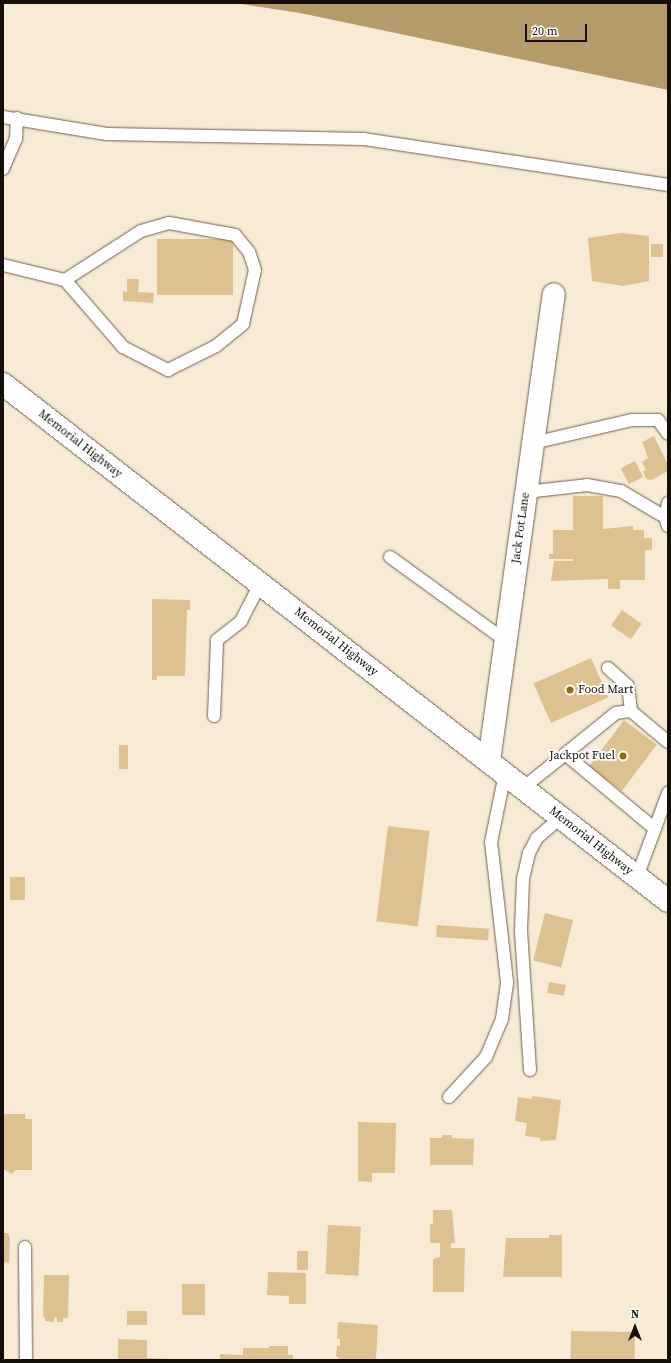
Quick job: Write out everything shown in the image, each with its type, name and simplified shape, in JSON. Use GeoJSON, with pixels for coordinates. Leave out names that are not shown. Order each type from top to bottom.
{"type":"FeatureCollection","features":[{"type":"Feature","properties":{"kind":"main road","name":"Jack Pot Lane"},"geometry":{"type":"LineString","coordinates":[[497,767],[506,641],[554,295]]}},
{"type":"Feature","properties":{"kind":"main road","name":"Memorial Highway"},"geometry":{"type":"LineString","coordinates":[[3,384],[668,901]]}},
{"type":"Feature","properties":{"kind":"lane"},"geometry":{"type":"LineString","coordinates":[[3,117],[17,118],[107,134],[364,139],[668,185]]}},
{"type":"Feature","properties":{"kind":"lane"},"geometry":{"type":"LineString","coordinates":[[3,169],[16,139],[17,118]]}},
{"type":"Feature","properties":{"kind":"lane"},"geometry":{"type":"LineString","coordinates":[[3,265],[65,280],[123,347],[168,370],[216,346],[243,324],[255,270],[250,252],[235,235],[169,223],[141,231],[65,280]]}},
{"type":"Feature","properties":{"kind":"lane"},"geometry":{"type":"LineString","coordinates":[[533,443],[632,420],[658,420],[668,434]]}},
{"type":"Feature","properties":{"kind":"lane"},"geometry":{"type":"LineString","coordinates":[[526,492],[587,485],[621,491],[666,521],[668,503]]}},
{"type":"Feature","properties":{"kind":"lane"},"geometry":{"type":"LineString","coordinates":[[390,557],[506,641]]}},
{"type":"Feature","properties":{"kind":"lane"},"geometry":{"type":"LineString","coordinates":[[214,716],[217,640],[241,621],[260,584]]}},
{"type":"Feature","properties":{"kind":"lane"},"geometry":{"type":"LineString","coordinates":[[608,668],[628,686],[631,711],[668,742]]}},
{"type":"Feature","properties":{"kind":"lane"},"geometry":{"type":"LineString","coordinates":[[523,788],[616,713],[631,711]]}},
{"type":"Feature","properties":{"kind":"lane"},"geometry":{"type":"LineString","coordinates":[[564,754],[655,829]]}},
{"type":"Feature","properties":{"kind":"lane"},"geometry":{"type":"LineString","coordinates":[[449,1097],[486,1057],[502,1019],[507,982],[491,842],[497,767]]}},
{"type":"Feature","properties":{"kind":"lane"},"geometry":{"type":"LineString","coordinates":[[637,877],[668,793]]}},
{"type":"Feature","properties":{"kind":"lane"},"geometry":{"type":"LineString","coordinates":[[530,1070],[521,931],[523,879],[529,853],[537,838],[561,817]]}},
{"type":"Feature","properties":{"kind":"lane"},"geometry":{"type":"LineString","coordinates":[[25,1247],[26,1360]]}},
{"type":"Feature","properties":{"kind":"shaded area"},"geometry":{"type":"Polygon","coordinates":[[[234,3],[668,3],[668,90],[300,13],[234,3]]]}},
{"type":"Feature","properties":{"kind":"building"},"geometry":{"type":"Polygon","coordinates":[[[621,233],[649,236],[649,281],[623,286],[592,281],[588,238],[621,233]]]}},
{"type":"Feature","properties":{"kind":"building"},"geometry":{"type":"Polygon","coordinates":[[[157,239],[233,239],[233,295],[157,295],[157,239]]]}},
{"type":"Feature","properties":{"kind":"building"},"geometry":{"type":"Polygon","coordinates":[[[651,244],[663,244],[663,257],[651,257],[651,244]]]}},
{"type":"Feature","properties":{"kind":"building"},"geometry":{"type":"Polygon","coordinates":[[[127,279],[139,279],[138,292],[154,293],[153,303],[123,301],[123,291],[127,292],[127,279]]]}},
{"type":"Feature","properties":{"kind":"building"},"geometry":{"type":"Polygon","coordinates":[[[654,436],[668,465],[668,471],[651,480],[646,479],[643,471],[646,470],[642,462],[648,458],[642,442],[654,436]]]}},
{"type":"Feature","properties":{"kind":"building"},"geometry":{"type":"Polygon","coordinates":[[[635,461],[643,477],[629,484],[621,468],[635,461]]]}},
{"type":"Feature","properties":{"kind":"building"},"geometry":{"type":"Polygon","coordinates":[[[573,496],[603,496],[603,529],[633,526],[633,530],[644,530],[644,538],[652,538],[652,550],[645,550],[645,580],[620,580],[620,589],[608,589],[608,579],[551,581],[554,561],[573,561],[573,559],[549,559],[549,554],[553,554],[553,530],[573,530],[573,496]]]}},
{"type":"Feature","properties":{"kind":"building"},"geometry":{"type":"Polygon","coordinates":[[[152,599],[190,600],[190,610],[187,610],[185,676],[157,676],[157,680],[152,680],[152,599]]]}},
{"type":"Feature","properties":{"kind":"building"},"geometry":{"type":"Polygon","coordinates":[[[622,610],[642,624],[631,639],[611,626],[622,610]]]}},
{"type":"Feature","properties":{"kind":"building","name":"Food Mart"},"geometry":{"type":"Polygon","coordinates":[[[591,658],[608,697],[551,723],[533,684],[591,658]]]}},
{"type":"Feature","properties":{"kind":"building","name":"Jackpot Fuel"},"geometry":{"type":"Polygon","coordinates":[[[624,720],[657,745],[622,791],[589,766],[624,720]]]}},
{"type":"Feature","properties":{"kind":"building"},"geometry":{"type":"Polygon","coordinates":[[[119,745],[128,745],[128,769],[119,769],[119,745]]]}},
{"type":"Feature","properties":{"kind":"building"},"geometry":{"type":"Polygon","coordinates":[[[388,826],[430,831],[418,926],[376,921],[388,826]]]}},
{"type":"Feature","properties":{"kind":"building"},"geometry":{"type":"Polygon","coordinates":[[[10,877],[25,877],[25,900],[10,900],[10,877]]]}},
{"type":"Feature","properties":{"kind":"building"},"geometry":{"type":"Polygon","coordinates":[[[545,913],[573,920],[561,968],[533,961],[545,913]]]}},
{"type":"Feature","properties":{"kind":"building"},"geometry":{"type":"Polygon","coordinates":[[[437,925],[489,929],[488,941],[436,937],[437,925]]]}},
{"type":"Feature","properties":{"kind":"building"},"geometry":{"type":"Polygon","coordinates":[[[549,982],[566,985],[564,996],[547,993],[549,982]]]}},
{"type":"Feature","properties":{"kind":"building"},"geometry":{"type":"Polygon","coordinates":[[[532,1096],[561,1100],[556,1140],[540,1141],[541,1138],[525,1136],[527,1123],[515,1121],[518,1097],[532,1099],[532,1096]]]}},
{"type":"Feature","properties":{"kind":"building"},"geometry":{"type":"Polygon","coordinates":[[[3,1114],[25,1114],[25,1119],[32,1119],[32,1170],[16,1170],[12,1174],[3,1169],[3,1114]]]}},
{"type":"Feature","properties":{"kind":"building"},"geometry":{"type":"Polygon","coordinates":[[[358,1122],[396,1123],[395,1173],[372,1173],[372,1182],[358,1181],[358,1122]]]}},
{"type":"Feature","properties":{"kind":"building"},"geometry":{"type":"Polygon","coordinates":[[[442,1135],[452,1135],[452,1138],[474,1139],[473,1165],[430,1165],[430,1138],[442,1138],[442,1135]]]}},
{"type":"Feature","properties":{"kind":"building"},"geometry":{"type":"Polygon","coordinates":[[[433,1210],[452,1210],[455,1243],[451,1243],[451,1248],[465,1248],[464,1292],[433,1292],[433,1259],[440,1257],[440,1243],[430,1243],[430,1224],[433,1224],[433,1210]]]}},
{"type":"Feature","properties":{"kind":"building"},"geometry":{"type":"Polygon","coordinates":[[[328,1225],[361,1227],[358,1276],[325,1274],[328,1225]]]}},
{"type":"Feature","properties":{"kind":"building"},"geometry":{"type":"Polygon","coordinates":[[[3,1233],[8,1233],[10,1239],[9,1263],[3,1262],[3,1233]]]}},
{"type":"Feature","properties":{"kind":"building"},"geometry":{"type":"Polygon","coordinates":[[[549,1235],[562,1235],[562,1277],[503,1277],[506,1238],[549,1238],[549,1235]]]}},
{"type":"Feature","properties":{"kind":"building"},"geometry":{"type":"Polygon","coordinates":[[[297,1251],[308,1251],[308,1270],[297,1270],[297,1251]]]}},
{"type":"Feature","properties":{"kind":"building"},"geometry":{"type":"Polygon","coordinates":[[[268,1272],[306,1273],[306,1304],[289,1304],[289,1296],[267,1295],[268,1272]]]}},
{"type":"Feature","properties":{"kind":"building"},"geometry":{"type":"Polygon","coordinates":[[[44,1275],[69,1275],[68,1318],[63,1318],[63,1322],[57,1322],[57,1318],[54,1317],[54,1322],[45,1321],[45,1317],[43,1317],[44,1275]]]}},
{"type":"Feature","properties":{"kind":"building"},"geometry":{"type":"Polygon","coordinates":[[[182,1284],[205,1284],[205,1315],[182,1315],[182,1284]]]}},
{"type":"Feature","properties":{"kind":"building"},"geometry":{"type":"Polygon","coordinates":[[[127,1311],[147,1311],[147,1325],[127,1325],[127,1311]]]}},
{"type":"Feature","properties":{"kind":"building"},"geometry":{"type":"Polygon","coordinates":[[[338,1322],[378,1325],[376,1358],[373,1360],[341,1360],[336,1356],[337,1346],[340,1346],[340,1339],[337,1339],[338,1322]]]}},
{"type":"Feature","properties":{"kind":"building"},"geometry":{"type":"Polygon","coordinates":[[[571,1331],[635,1332],[635,1360],[571,1359],[571,1331]]]}},
{"type":"Feature","properties":{"kind":"building"},"geometry":{"type":"Polygon","coordinates":[[[118,1339],[147,1340],[147,1358],[193,1360],[118,1360],[118,1339]]]}},
{"type":"Feature","properties":{"kind":"building"},"geometry":{"type":"Polygon","coordinates":[[[269,1346],[288,1346],[288,1355],[293,1355],[293,1360],[220,1360],[220,1354],[243,1355],[243,1348],[269,1348],[269,1346]]]}},
{"type":"Feature","properties":{"kind":"place","name":"Food Mart"},"geometry":{"type":"Point","coordinates":[570,690]}},
{"type":"Feature","properties":{"kind":"place","name":"Jackpot Fuel"},"geometry":{"type":"Point","coordinates":[623,756]}}]}
